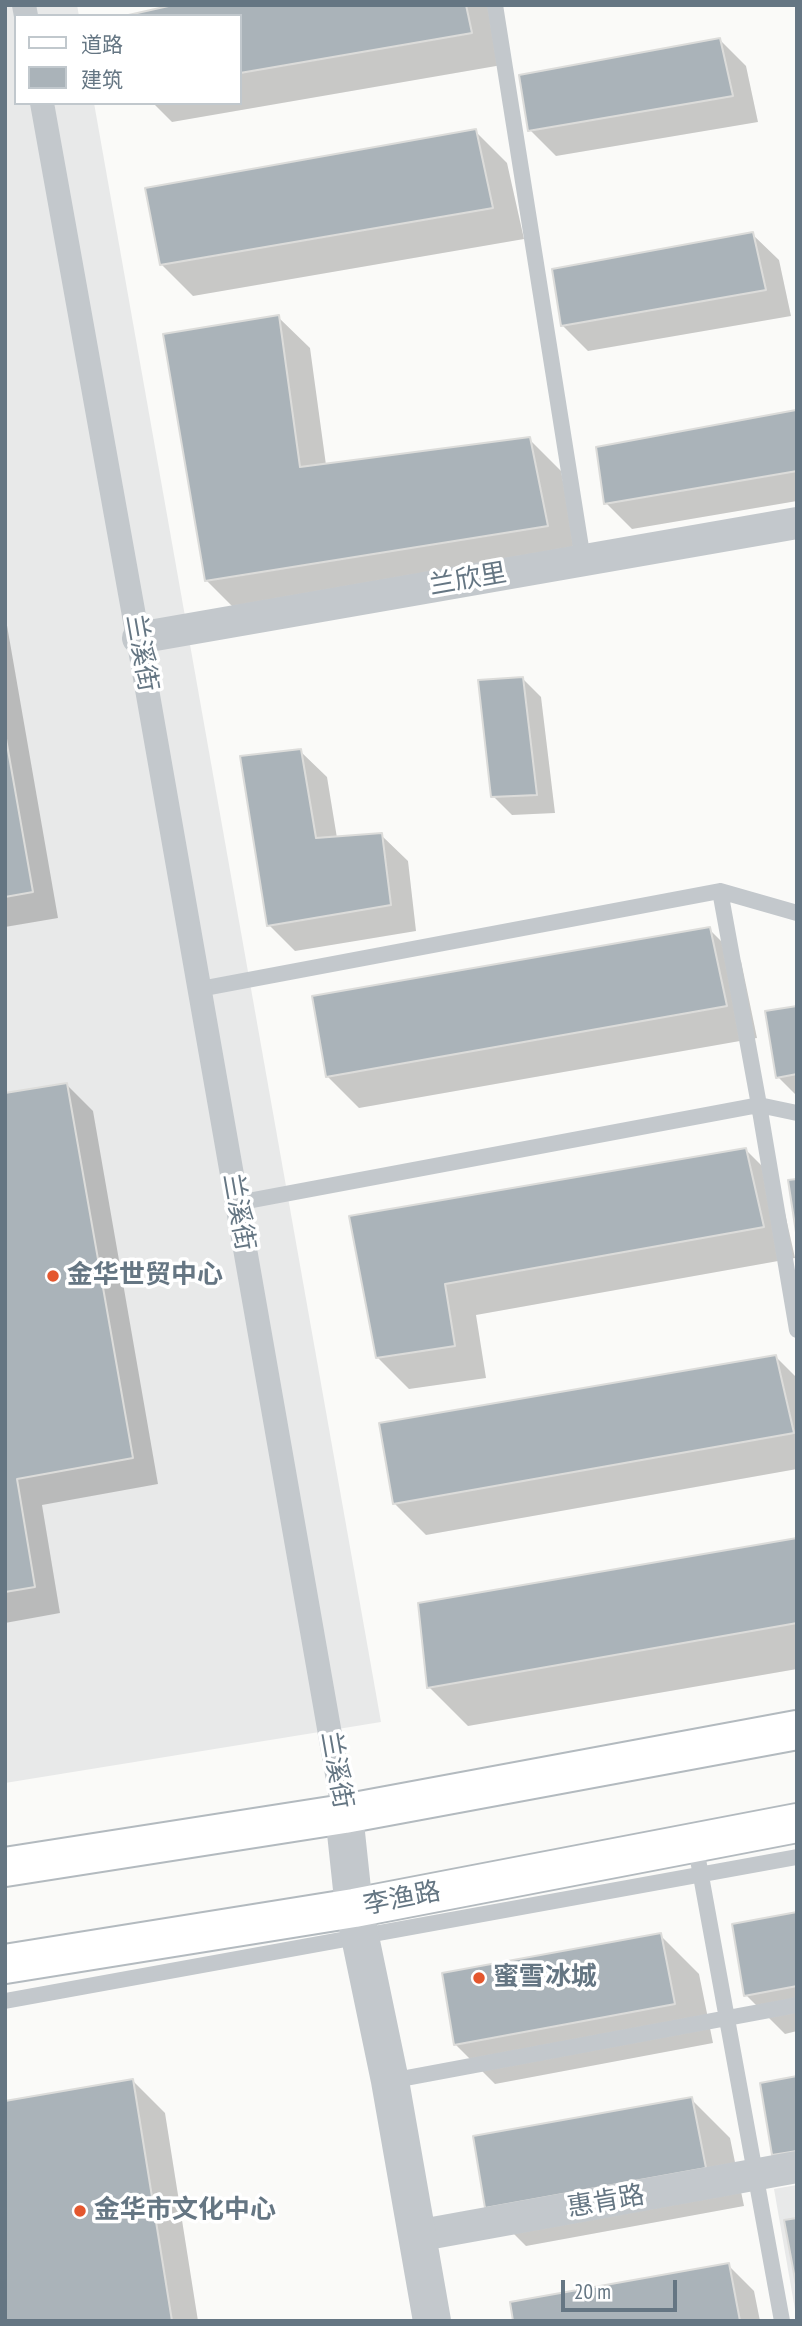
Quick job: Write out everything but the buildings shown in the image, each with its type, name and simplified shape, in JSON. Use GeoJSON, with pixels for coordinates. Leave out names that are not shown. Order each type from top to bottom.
{"type":"FeatureCollection","features":[{"type":"Feature","properties":{"kind":"main road"},"geometry":{"type":"LineString","coordinates":[[5,1867],[344,1814],[797,1730]]}},
{"type":"Feature","properties":{"kind":"main road","name":"李渔路"},"geometry":{"type":"LineString","coordinates":[[5,1964],[357,1922],[698,1859],[797,1823]]}},
{"type":"Feature","properties":{"kind":"street","name":"兰溪街"},"geometry":{"type":"LineString","coordinates":[[42,105],[344,1814],[357,1922],[390,2081],[432,2321]]}},
{"type":"Feature","properties":{"kind":"street","name":"兰欣里"},"geometry":{"type":"LineString","coordinates":[[138,638],[797,523]]}},
{"type":"Feature","properties":{"kind":"street","name":"惠肯路"},"geometry":{"type":"LineString","coordinates":[[416,2236],[797,2167]]}},
{"type":"Feature","properties":{"kind":"lane"},"geometry":{"type":"LineString","coordinates":[[495,5],[583,560]]}},
{"type":"Feature","properties":{"kind":"lane"},"geometry":{"type":"LineString","coordinates":[[200,989],[720,891],[797,913]]}},
{"type":"Feature","properties":{"kind":"lane"},"geometry":{"type":"LineString","coordinates":[[720,891],[797,1331]]}},
{"type":"Feature","properties":{"kind":"lane"},"geometry":{"type":"LineString","coordinates":[[237,1203],[759,1105],[797,1113]]}},
{"type":"Feature","properties":{"kind":"lane"},"geometry":{"type":"LineString","coordinates":[[782,2321],[698,1859],[797,1857]]}},
{"type":"Feature","properties":{"kind":"lane"},"geometry":{"type":"LineString","coordinates":[[5,2001],[357,1922]]}},
{"type":"Feature","properties":{"kind":"lane"},"geometry":{"type":"LineString","coordinates":[[390,2081],[797,2006]]}},
{"type":"Feature","properties":{"kind":"shaded area"},"geometry":{"type":"Polygon","coordinates":[[[5,5],[77,5],[79,14],[14,14],[14,105],[94,105],[381,1722],[5,1783],[5,5]]]}},
{"type":"Feature","properties":{"kind":"shaded area"},"geometry":{"type":"Polygon","coordinates":[[[797,2185],[797,2321],[774,2189],[797,2185]]]}},
{"type":"Feature","properties":{"kind":"place","name":"金华世贸中心"},"geometry":{"type":"Point","coordinates":[53,1276]}},
{"type":"Feature","properties":{"kind":"place","name":"蜜雪冰城"},"geometry":{"type":"Point","coordinates":[479,1978]}},
{"type":"Feature","properties":{"kind":"place","name":"金华市文化中心"},"geometry":{"type":"Point","coordinates":[80,2211]}}]}
